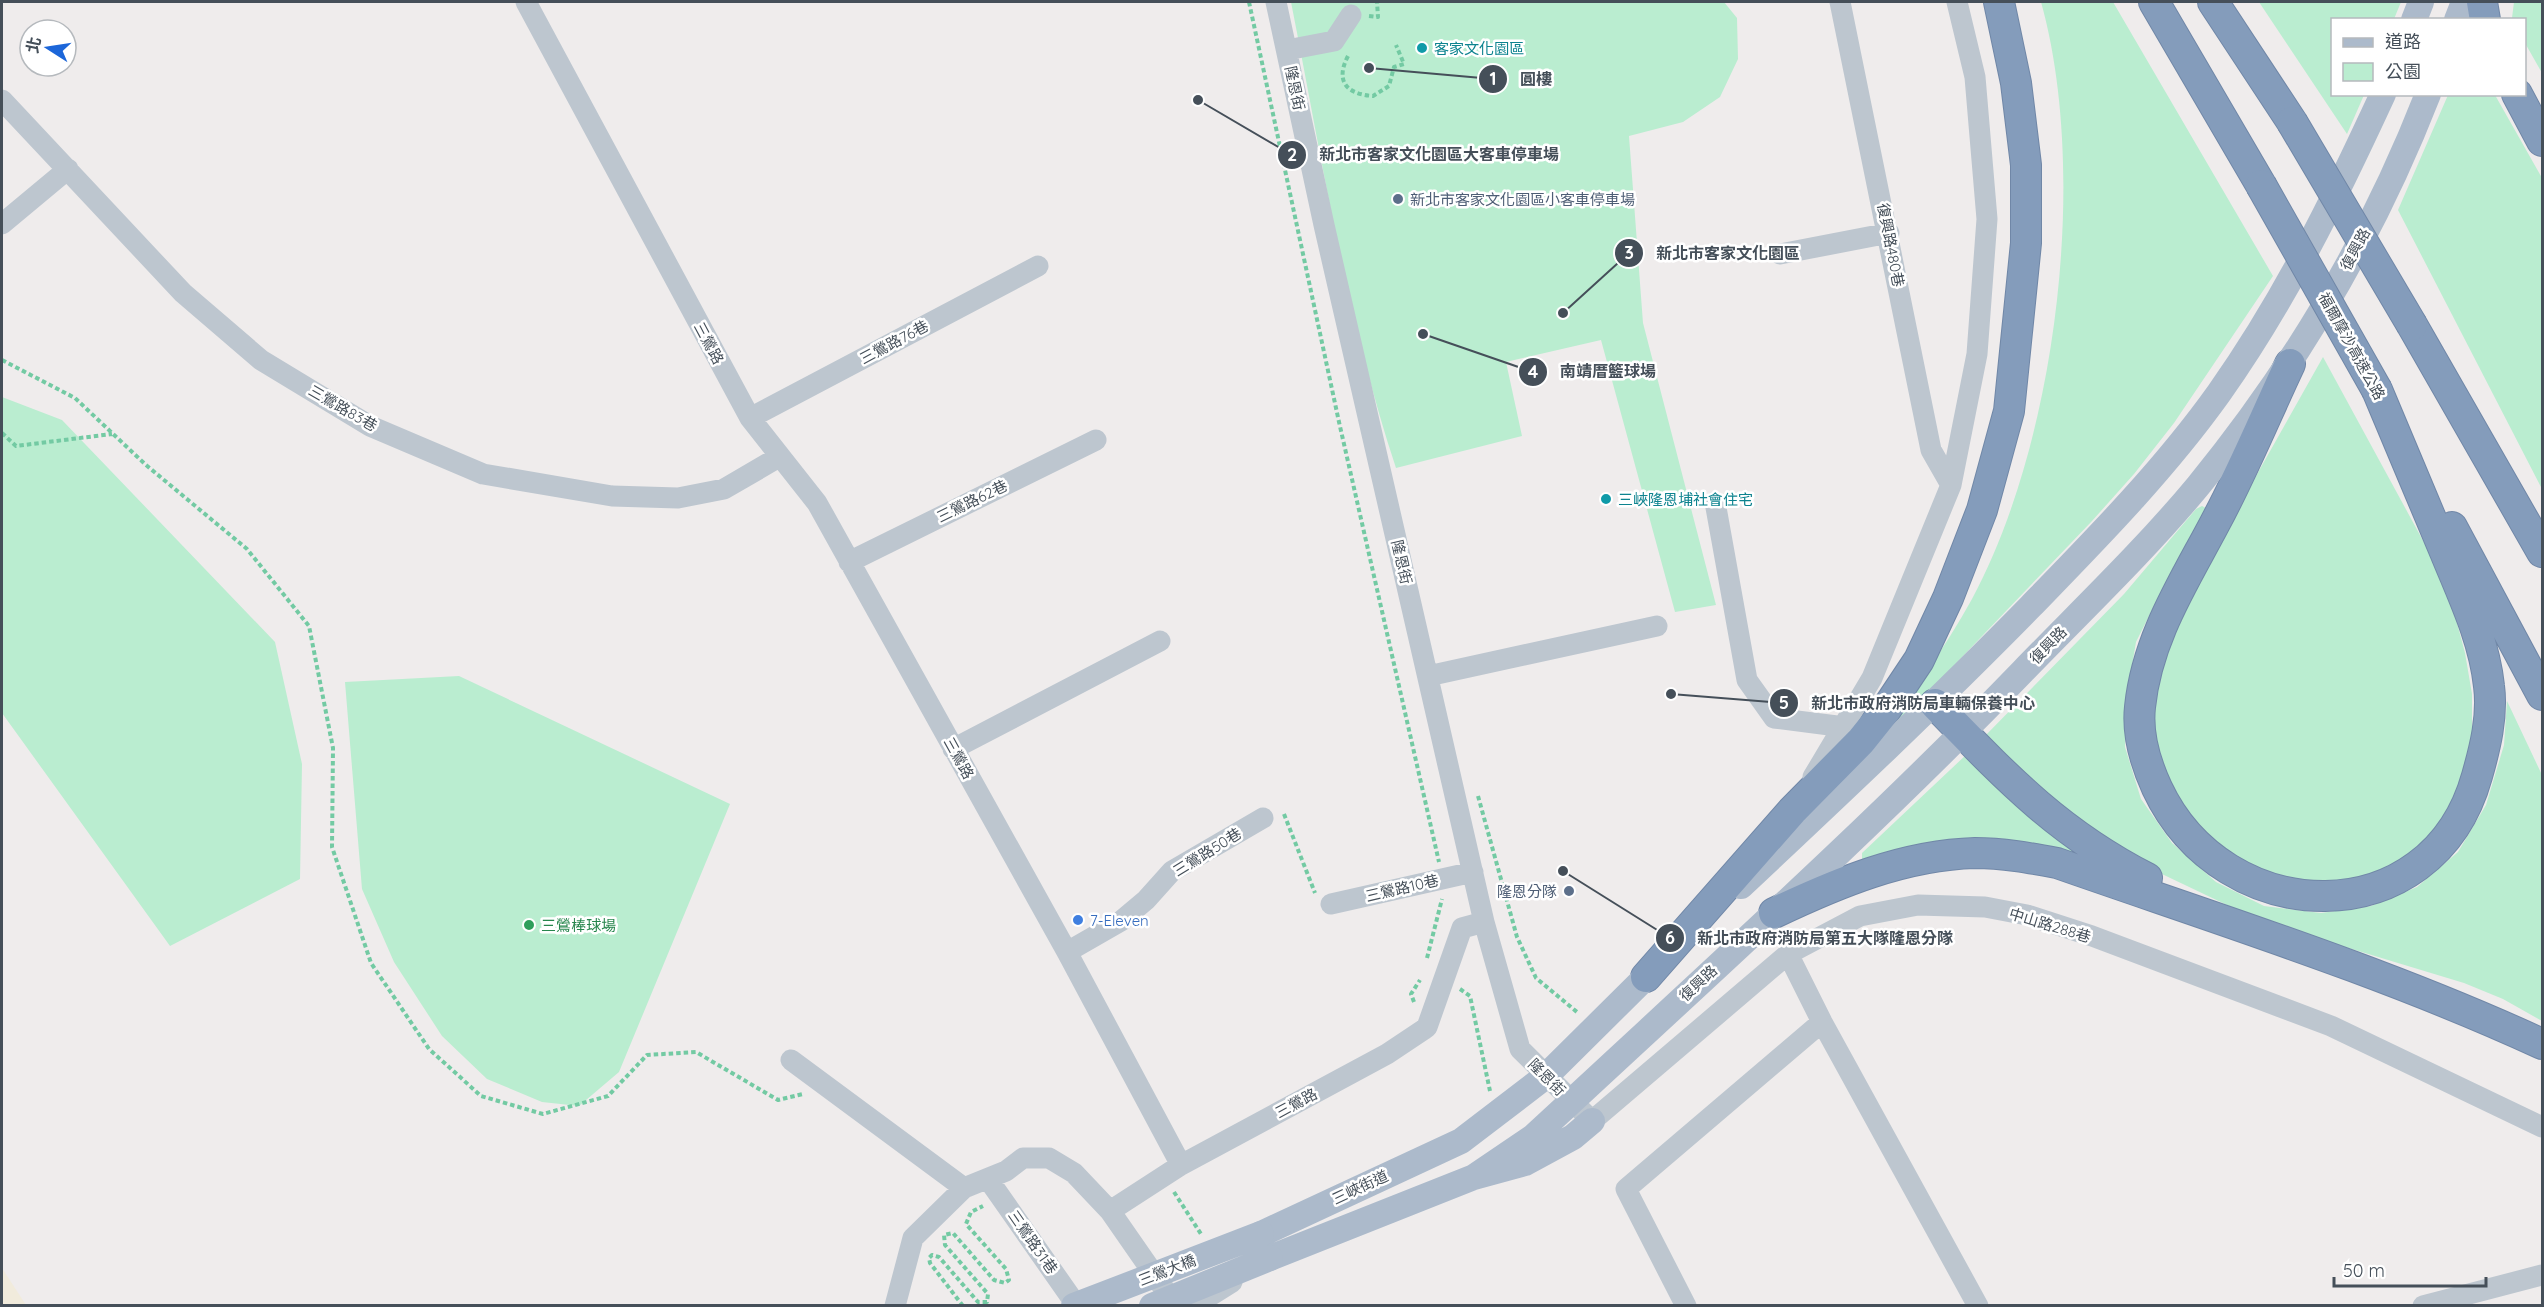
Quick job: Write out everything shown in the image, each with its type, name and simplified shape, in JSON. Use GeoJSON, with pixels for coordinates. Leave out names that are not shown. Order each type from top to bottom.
{"type":"FeatureCollection","features":[{"type":"Feature","properties":{"kind":"highway"},"geometry":{"type":"LineString","coordinates":[[1646,977],[1792,811],[1861,741],[1885,711],[1919,660],[1948,598],[1982,510],[2009,411],[2026,243],[2026,165],[2016,83],[1999,2]]}},
{"type":"Feature","properties":{"kind":"highway","name":"福爾摩沙高速公路"},"geometry":{"type":"LineString","coordinates":[[2154,2],[2377,390],[2542,695]]}},
{"type":"Feature","properties":{"kind":"highway"},"geometry":{"type":"LineString","coordinates":[[2213,2],[2292,122],[2542,552]]}},
{"type":"Feature","properties":{"kind":"highway"},"geometry":{"type":"LineString","coordinates":[[2482,2],[2485,18]]}},
{"type":"Feature","properties":{"kind":"highway"},"geometry":{"type":"LineString","coordinates":[[2518,96],[2542,141]]}},
{"type":"Feature","properties":{"kind":"highway"},"geometry":{"type":"LineString","coordinates":[[2289,364],[2217,520],[2168,611],[2151,650],[2139,710],[2146,765],[2168,811],[2200,850],[2236,875],[2275,891],[2315,897],[2361,892],[2392,881],[2426,859],[2453,830],[2472,795],[2486,744],[2490,689],[2480,637],[2377,390]]}},
{"type":"Feature","properties":{"kind":"highway"},"geometry":{"type":"LineString","coordinates":[[1935,704],[2023,794],[2106,857],[2320,955]]}},
{"type":"Feature","properties":{"kind":"highway"},"geometry":{"type":"LineString","coordinates":[[1774,913],[1818,892],[1891,867],[1975,853],[2016,855],[2057,863],[2320,955],[2481,1016],[2542,1044]]}},
{"type":"Feature","properties":{"kind":"main road"},"geometry":{"type":"LineString","coordinates":[[2415,18],[2421,2]]}},
{"type":"Feature","properties":{"kind":"main road"},"geometry":{"type":"LineString","coordinates":[[2458,18],[2464,2]]}},
{"type":"Feature","properties":{"kind":"main road"},"geometry":{"type":"LineString","coordinates":[[1546,1076],[1646,977],[1935,704],[2106,529],[2217,395],[2263,328],[2310,245],[2382,96]]}},
{"type":"Feature","properties":{"kind":"main road","name":"復興路"},"geometry":{"type":"LineString","coordinates":[[1474,1177],[1533,1137],[1963,733],[2134,556],[2197,487],[2289,364],[2337,283],[2381,199],[2427,96]]}},
{"type":"Feature","properties":{"kind":"main road","name":"三峽街道"},"geometry":{"type":"LineString","coordinates":[[1261,1234],[1461,1142],[1546,1076]]}},
{"type":"Feature","properties":{"kind":"main road"},"geometry":{"type":"LineString","coordinates":[[1270,1258],[1474,1177],[1525,1163],[1574,1137],[1592,1121]]}},
{"type":"Feature","properties":{"kind":"main road","name":"三鶯大橋"},"geometry":{"type":"LineString","coordinates":[[1075,1305],[1261,1234]]}},
{"type":"Feature","properties":{"kind":"main road","name":"三鶯大橋"},"geometry":{"type":"LineString","coordinates":[[1152,1305],[1270,1258]]}},
{"type":"Feature","properties":{"kind":"street","name":"三鶯路"},"geometry":{"type":"LineString","coordinates":[[526,2],[750,418],[817,503],[1067,952],[1173,1170],[1387,1054],[1423,1030]]}},
{"type":"Feature","properties":{"kind":"street","name":"隆恩街"},"geometry":{"type":"LineString","coordinates":[[1276,2],[1473,872],[1520,1049],[1592,1121]]}},
{"type":"Feature","properties":{"kind":"street","name":"復興路480巷"},"geometry":{"type":"LineString","coordinates":[[1840,2],[1931,450],[1951,485]]}},
{"type":"Feature","properties":{"kind":"street"},"geometry":{"type":"LineString","coordinates":[[1792,811],[1845,727],[1872,678],[1951,485],[1977,354],[1987,219],[1975,77],[1957,2]]}},
{"type":"Feature","properties":{"kind":"street"},"geometry":{"type":"LineString","coordinates":[[1287,50],[1334,41],[1351,15]]}},
{"type":"Feature","properties":{"kind":"street","name":"三鶯路83巷"},"geometry":{"type":"LineString","coordinates":[[2,100],[183,292],[261,360],[370,426],[483,474],[612,496],[678,498],[724,489],[779,457]]}},
{"type":"Feature","properties":{"kind":"street"},"geometry":{"type":"LineString","coordinates":[[2,224],[68,169]]}},
{"type":"Feature","properties":{"kind":"street"},"geometry":{"type":"LineString","coordinates":[[1780,254],[1888,233]]}},
{"type":"Feature","properties":{"kind":"street","name":"三鶯路76巷"},"geometry":{"type":"LineString","coordinates":[[750,418],[1038,266]]}},
{"type":"Feature","properties":{"kind":"street","name":"三鶯路62巷"},"geometry":{"type":"LineString","coordinates":[[849,562],[1096,440]]}},
{"type":"Feature","properties":{"kind":"street"},"geometry":{"type":"LineString","coordinates":[[1715,502],[1747,680],[1774,718],[1845,727]]}},
{"type":"Feature","properties":{"kind":"street"},"geometry":{"type":"LineString","coordinates":[[1428,676],[1657,626]]}},
{"type":"Feature","properties":{"kind":"street"},"geometry":{"type":"LineString","coordinates":[[953,749],[1160,641]]}},
{"type":"Feature","properties":{"kind":"street","name":"三鶯路50巷"},"geometry":{"type":"LineString","coordinates":[[1067,952],[1121,921],[1146,900],[1172,871],[1263,818]]}},
{"type":"Feature","properties":{"kind":"street","name":"三鶯路10巷"},"geometry":{"type":"LineString","coordinates":[[1331,904],[1473,872]]}},
{"type":"Feature","properties":{"kind":"street","name":"中山路288巷"},"geometry":{"type":"LineString","coordinates":[[1592,1121],[1788,954],[1860,916],[1918,905],[1985,907],[2027,915],[2092,936],[2331,1026],[2542,1127]]}},
{"type":"Feature","properties":{"kind":"street"},"geometry":{"type":"LineString","coordinates":[[1423,1030],[1427,1027],[1462,928],[1485,922]]}},
{"type":"Feature","properties":{"kind":"street"},"geometry":{"type":"LineString","coordinates":[[1788,954],[1822,1022],[1977,1305]]}},
{"type":"Feature","properties":{"kind":"street"},"geometry":{"type":"LineString","coordinates":[[1686,1305],[1626,1189],[1822,1022]]}},
{"type":"Feature","properties":{"kind":"street"},"geometry":{"type":"LineString","coordinates":[[791,1059],[964,1188]]}},
{"type":"Feature","properties":{"kind":"street"},"geometry":{"type":"LineString","coordinates":[[896,1305],[913,1238],[964,1188],[1006,1171],[1023,1158],[1049,1158],[1074,1173],[1110,1211],[1176,1305]]}},
{"type":"Feature","properties":{"kind":"street"},"geometry":{"type":"LineString","coordinates":[[1110,1211],[1173,1170]]}},
{"type":"Feature","properties":{"kind":"street","name":"三鶯路31巷"},"geometry":{"type":"LineString","coordinates":[[988,1179],[1075,1305]]}},
{"type":"Feature","properties":{"kind":"street"},"geometry":{"type":"LineString","coordinates":[[1194,1305],[1270,1258]]}},
{"type":"Feature","properties":{"kind":"street"},"geometry":{"type":"LineString","coordinates":[[2423,1305],[2542,1275]]}},
{"type":"Feature","properties":{"kind":"path"},"geometry":{"type":"LineString","coordinates":[[1249,2],[1342,434],[1443,878],[1436,932],[1425,966]]}},
{"type":"Feature","properties":{"kind":"path"},"geometry":{"type":"LineString","coordinates":[[1354,48],[1344,63],[1342,73],[1344,82],[1353,92],[1373,96],[1389,86],[1395,68],[1404,64],[1395,45]]}},
{"type":"Feature","properties":{"kind":"path"},"geometry":{"type":"LineString","coordinates":[[2,360],[75,398],[113,434],[247,549],[309,626],[333,748],[332,847],[371,963],[429,1049],[481,1096],[543,1114],[608,1096],[647,1055],[696,1052],[778,1100],[830,1089]]}},
{"type":"Feature","properties":{"kind":"path"},"geometry":{"type":"LineString","coordinates":[[2,433],[16,446],[113,434]]}},
{"type":"Feature","properties":{"kind":"path"},"geometry":{"type":"LineString","coordinates":[[1263,818],[1282,810],[1312,889],[1320,899],[1331,904]]}},
{"type":"Feature","properties":{"kind":"path"},"geometry":{"type":"LineString","coordinates":[[1422,977],[1411,994],[1423,1030]]}},
{"type":"Feature","properties":{"kind":"path"},"geometry":{"type":"LineString","coordinates":[[1439,995],[1448,989],[1458,988],[1470,996],[1491,1097]]}},
{"type":"Feature","properties":{"kind":"path"},"geometry":{"type":"LineString","coordinates":[[1173,1170],[1206,1242]]}},
{"type":"Feature","properties":{"kind":"path"},"geometry":{"type":"LineString","coordinates":[[963,1305],[930,1263],[932,1255],[939,1257],[978,1302],[987,1302],[988,1294],[945,1245],[943,1240],[947,1233],[958,1237],[994,1280],[1005,1283],[1009,1280],[1006,1269],[968,1228],[967,1218],[970,1212]]}},
{"type":"Feature","properties":{"kind":"green space"},"geometry":{"type":"Polygon","coordinates":[[[1291,2],[1724,2],[1737,18],[1738,59],[1720,97],[1683,122],[1629,136],[1643,323],[1716,605],[1675,612],[1601,340],[1506,362],[1522,436],[1396,468],[1378,411],[1349,295],[1291,2]]]}},
{"type":"Feature","properties":{"kind":"green space"},"geometry":{"type":"Polygon","coordinates":[[[2041,2],[2113,2],[2273,276],[2174,423],[2134,474],[1876,747],[1938,655],[1972,599],[2001,535],[2025,463],[2044,386],[2056,305],[2063,224],[2062,145],[2055,70],[2041,2]]]}},
{"type":"Feature","properties":{"kind":"green space"},"geometry":{"type":"Polygon","coordinates":[[[2259,2],[2401,2],[2394,18],[2331,18],[2331,96],[2364,96],[2347,134],[2259,2]]]}},
{"type":"Feature","properties":{"kind":"green space"},"geometry":{"type":"Polygon","coordinates":[[[2514,2],[2542,2],[2542,73],[2526,45],[2526,18],[2512,18],[2514,2]]]}},
{"type":"Feature","properties":{"kind":"green space"},"geometry":{"type":"Polygon","coordinates":[[[2448,96],[2496,96],[2542,178],[2542,489],[2398,210],[2448,96]]]}},
{"type":"Feature","properties":{"kind":"green space"},"geometry":{"type":"Polygon","coordinates":[[[2323,357],[2433,559],[2453,608],[2465,653],[2472,694],[2472,740],[2461,783],[2442,820],[2419,847],[2393,867],[2361,879],[2293,883],[2223,857],[2167,787],[2154,746],[2151,705],[2176,618],[2323,357]]]}},
{"type":"Feature","properties":{"kind":"green space"},"geometry":{"type":"Polygon","coordinates":[[[2,397],[62,420],[275,642],[302,764],[300,879],[170,946],[2,713],[2,397]]]}},
{"type":"Feature","properties":{"kind":"green space"},"geometry":{"type":"Polygon","coordinates":[[[2202,506],[2206,508],[2205,517],[2163,588],[2136,642],[2127,696],[2125,747],[2141,799],[2172,843],[2216,882],[2264,906],[2321,913],[2371,906],[2417,887],[2458,852],[2486,805],[2504,745],[2507,701],[2542,775],[2542,1021],[2503,999],[2464,983],[2289,930],[2229,906],[2143,865],[2098,838],[1983,738],[2124,594],[2196,509],[2202,506]]]}},
{"type":"Feature","properties":{"kind":"green space","name":"三鶯棒球場"},"geometry":{"type":"Polygon","coordinates":[[[459,676],[730,804],[619,1072],[579,1106],[542,1102],[487,1079],[442,1036],[394,962],[362,889],[345,682],[459,676]]]}},
{"type":"Feature","properties":{"kind":"green space"},"geometry":{"type":"Polygon","coordinates":[[[1968,753],[2103,869],[1862,861],[1862,853],[1968,753]]]}},
{"type":"Feature","properties":{"kind":"sand"},"geometry":{"type":"Polygon","coordinates":[[[2,1268],[26,1305],[2,1305],[2,1268]]]}},
{"type":"Feature","properties":{"kind":"place","name":"客家文化園區"},"geometry":{"type":"Point","coordinates":[1422,48]}},
{"type":"Feature","properties":{"kind":"place","name":"圓樓"},"geometry":{"type":"Point","coordinates":[1369,68]}},
{"type":"Feature","properties":{"kind":"place","name":"新北市客家文化園區大客車停車場"},"geometry":{"type":"Point","coordinates":[1198,100]}},
{"type":"Feature","properties":{"kind":"place","name":"新北市客家文化園區小客車停車場"},"geometry":{"type":"Point","coordinates":[1398,199]}},
{"type":"Feature","properties":{"kind":"place","name":"新北市客家文化園區"},"geometry":{"type":"Point","coordinates":[1563,313]}},
{"type":"Feature","properties":{"kind":"place","name":"南靖厝籃球場"},"geometry":{"type":"Point","coordinates":[1423,334]}},
{"type":"Feature","properties":{"kind":"place","name":"三峽隆恩埔社會住宅"},"geometry":{"type":"Point","coordinates":[1606,499]}},
{"type":"Feature","properties":{"kind":"place","name":"新北市政府消防局車輛保養中心"},"geometry":{"type":"Point","coordinates":[1671,694]}},
{"type":"Feature","properties":{"kind":"place","name":"新北市政府消防局第五大隊隆恩分隊"},"geometry":{"type":"Point","coordinates":[1563,871]}},
{"type":"Feature","properties":{"kind":"place","name":"隆恩分隊"},"geometry":{"type":"Point","coordinates":[1569,891]}},
{"type":"Feature","properties":{"kind":"place","name":"7-Eleven"},"geometry":{"type":"Point","coordinates":[1078,920]}},
{"type":"Feature","properties":{"kind":"place","name":"三鶯棒球場"},"geometry":{"type":"Point","coordinates":[529,925]}}]}
